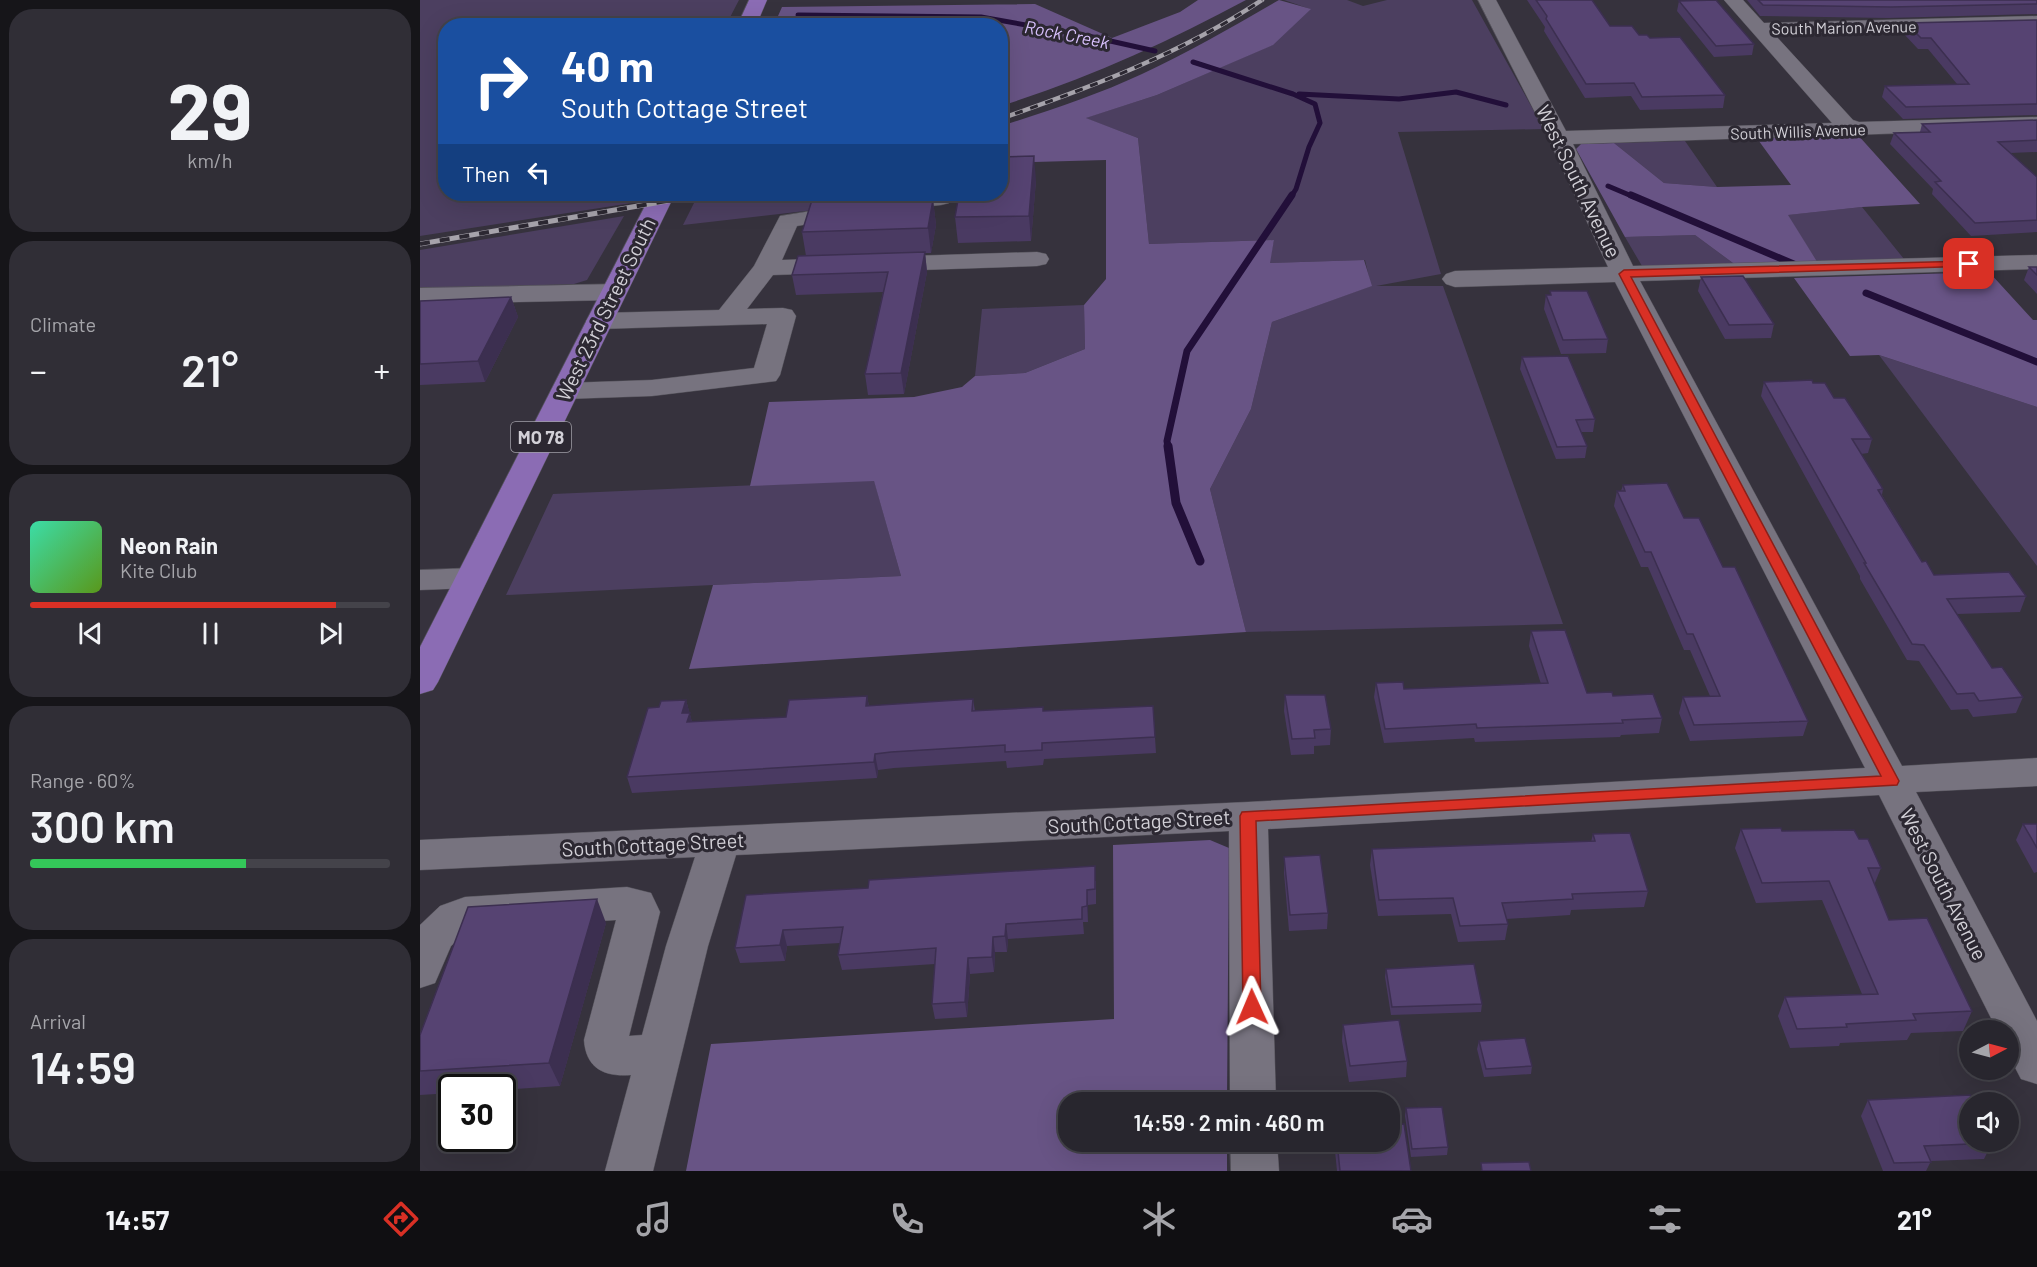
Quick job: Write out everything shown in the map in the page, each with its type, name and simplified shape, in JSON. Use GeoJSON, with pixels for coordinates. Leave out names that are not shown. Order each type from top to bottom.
{"type":"FeatureCollection","features":[{"type":"Feature","properties":{"kind":"main road"},"geometry":{"type":"LineString","coordinates":[[750,18],[758,0]]}},
{"type":"Feature","properties":{"kind":"main road","name":"West 23rd Street South"},"geometry":{"type":"LineString","coordinates":[[420,682],[660,201]]}},
{"type":"Feature","properties":{"kind":"street","name":"West South Avenue"},"geometry":{"type":"LineString","coordinates":[[1487,0],[1559,138],[1624,274],[1891,781],[2037,1065]]}},
{"type":"Feature","properties":{"kind":"street"},"geometry":{"type":"LineString","coordinates":[[1733,0],[1845,125],[1860,129]]}},
{"type":"Feature","properties":{"kind":"street","name":"South Marion Avenue"},"geometry":{"type":"LineString","coordinates":[[1758,29],[2037,22]]}},
{"type":"Feature","properties":{"kind":"street","name":"South Willis Avenue"},"geometry":{"type":"LineString","coordinates":[[1559,138],[2037,123]]}},
{"type":"Feature","properties":{"kind":"street"},"geometry":{"type":"LineString","coordinates":[[727,317],[766,268],[788,221],[910,201]]}},
{"type":"Feature","properties":{"kind":"street"},"geometry":{"type":"LineString","coordinates":[[766,268],[1037,259]]}},
{"type":"Feature","properties":{"kind":"street"},"geometry":{"type":"LineString","coordinates":[[1455,279],[2037,262]]}},
{"type":"Feature","properties":{"kind":"street"},"geometry":{"type":"LineString","coordinates":[[420,296],[614,292]]}},
{"type":"Feature","properties":{"kind":"street"},"geometry":{"type":"LineString","coordinates":[[565,391],[652,388],[766,375],[783,316],[599,321]]}},
{"type":"Feature","properties":{"kind":"street"},"geometry":{"type":"LineString","coordinates":[[420,580],[472,578]]}},
{"type":"Feature","properties":{"kind":"street","name":"South Cottage Street"},"geometry":{"type":"LineString","coordinates":[[420,855],[1248,816],[2037,772]]}},
{"type":"Feature","properties":{"kind":"street"},"geometry":{"type":"LineString","coordinates":[[1248,816],[1253,1092]]}},
{"type":"Feature","properties":{"kind":"street"},"geometry":{"type":"LineString","coordinates":[[629,1171],[687,946],[720,841]]}},
{"type":"Feature","properties":{"kind":"street"},"geometry":{"type":"LineString","coordinates":[[420,971],[438,929],[450,919],[465,913],[636,904],[639,912],[606,1041],[608,1051],[614,1057],[659,1053]]}},
{"type":"Feature","properties":{"kind":"street"},"geometry":{"type":"LineString","coordinates":[[1254,1152],[1255,1171]]}},
{"type":"Feature","properties":{"kind":"shaded area"},"geometry":{"type":"Polygon","coordinates":[[[420,0],[739,0],[730,18],[438,18],[438,201],[633,201],[420,236],[420,0]]]}},
{"type":"Feature","properties":{"kind":"shaded area"},"geometry":{"type":"Polygon","coordinates":[[[1198,0],[1246,0],[1126,59],[1008,104],[1008,18],[777,18],[782,7],[1035,4],[1112,38],[1180,12],[1198,0]]]}},
{"type":"Feature","properties":{"kind":"shaded area"},"geometry":{"type":"Polygon","coordinates":[[[1279,0],[1311,9],[1273,45],[1157,95],[1086,118],[1138,138],[1149,244],[1274,240],[1270,263],[1364,260],[1372,286],[1272,322],[1251,409],[1210,489],[1246,632],[689,669],[713,585],[901,576],[874,481],[750,486],[769,402],[914,397],[962,387],[975,376],[1025,373],[1085,349],[1084,305],[1106,279],[1106,160],[1008,163],[1008,124],[1125,82],[1194,48],[1279,0]]]}},
{"type":"Feature","properties":{"kind":"shaded area"},"geometry":{"type":"Polygon","coordinates":[[[1284,0],[1347,0],[1363,6],[1387,0],[1472,0],[1544,129],[1398,132],[1441,274],[1376,286],[1443,286],[1563,624],[1246,632],[1210,489],[1251,409],[1272,322],[1371,286],[1365,260],[1269,263],[1274,240],[1149,244],[1138,138],[1085,118],[1157,95],[1272,45],[1310,9],[1284,0]]]}},
{"type":"Feature","properties":{"kind":"shaded area"},"geometry":{"type":"Polygon","coordinates":[[[1857,134],[1920,204],[1862,207],[1788,215],[1818,263],[1737,266],[1695,235],[1625,237],[1576,149],[1581,144],[1614,143],[1664,183],[1717,187],[1791,185],[1756,137],[1857,134]]]}},
{"type":"Feature","properties":{"kind":"shaded area"},"geometry":{"type":"Polygon","coordinates":[[[1685,141],[1717,187],[1664,183],[1614,143],[1685,141]]]}},
{"type":"Feature","properties":{"kind":"shaded area"},"geometry":{"type":"Polygon","coordinates":[[[704,201],[832,201],[840,207],[683,225],[694,203],[704,201]]]}},
{"type":"Feature","properties":{"kind":"shaded area"},"geometry":{"type":"Polygon","coordinates":[[[1862,207],[1904,259],[1818,263],[1787,215],[1862,207]]]}},
{"type":"Feature","properties":{"kind":"shaded area"},"geometry":{"type":"Polygon","coordinates":[[[624,216],[587,280],[574,284],[420,289],[420,250],[624,216]]]}},
{"type":"Feature","properties":{"kind":"shaded area"},"geometry":{"type":"Polygon","coordinates":[[[1695,235],[1737,266],[1642,266],[1625,237],[1695,235]]]}},
{"type":"Feature","properties":{"kind":"shaded area"},"geometry":{"type":"Polygon","coordinates":[[[1989,272],[2033,320],[2037,320],[2037,407],[1879,355],[1850,356],[1794,278],[1989,272]]]}},
{"type":"Feature","properties":{"kind":"shaded area"},"geometry":{"type":"Polygon","coordinates":[[[1084,305],[1085,349],[1025,373],[975,376],[982,309],[1084,305]]]}},
{"type":"Feature","properties":{"kind":"shaded area"},"geometry":{"type":"Polygon","coordinates":[[[1879,355],[2037,407],[2037,566],[1879,355]]]}},
{"type":"Feature","properties":{"kind":"shaded area"},"geometry":{"type":"Polygon","coordinates":[[[874,480],[901,576],[506,595],[553,494],[874,480]]]}},
{"type":"Feature","properties":{"kind":"shaded area"},"geometry":{"type":"Polygon","coordinates":[[[1210,840],[1229,848],[1227,1092],[1058,1092],[1058,1152],[1227,1152],[1227,1171],[686,1171],[711,1044],[1114,1019],[1113,845],[1210,840]]]}},
{"type":"Feature","properties":{"kind":"building"},"geometry":{"type":"Polygon","coordinates":[[[1536,0],[1592,0],[1610,26],[1632,26],[1639,35],[1647,35],[1650,38],[1680,37],[1725,95],[1642,97],[1634,83],[1586,84],[1536,0]]]}},
{"type":"Feature","properties":{"kind":"building"},"geometry":{"type":"Polygon","coordinates":[[[1716,0],[1754,44],[1716,46],[1679,1],[1716,0]]]}},
{"type":"Feature","properties":{"kind":"building"},"geometry":{"type":"Polygon","coordinates":[[[1758,0],[2037,0],[2037,4],[1891,7],[1763,5],[1758,0]]]}},
{"type":"Feature","properties":{"kind":"building"},"geometry":{"type":"Polygon","coordinates":[[[2037,20],[2037,104],[1906,107],[1885,86],[1969,84],[1931,38],[1921,38],[1906,23],[2037,20]]]}},
{"type":"Feature","properties":{"kind":"building"},"geometry":{"type":"Polygon","coordinates":[[[2037,120],[2037,140],[1998,142],[2037,177],[2037,220],[1975,223],[1935,182],[1941,181],[1894,133],[1930,132],[1922,124],[2037,120]]]}},
{"type":"Feature","properties":{"kind":"building"},"geometry":{"type":"Polygon","coordinates":[[[1034,156],[1029,216],[955,217],[958,201],[1008,201],[1008,157],[1034,156]]]}},
{"type":"Feature","properties":{"kind":"building"},"geometry":{"type":"Polygon","coordinates":[[[812,201],[933,201],[928,228],[802,232],[812,201]]]}},
{"type":"Feature","properties":{"kind":"building"},"geometry":{"type":"Polygon","coordinates":[[[925,252],[901,373],[865,374],[888,272],[792,275],[798,256],[925,252]]]}},
{"type":"Feature","properties":{"kind":"building"},"geometry":{"type":"Polygon","coordinates":[[[2029,267],[2037,267],[2037,275],[2029,267]]]}},
{"type":"Feature","properties":{"kind":"building"},"geometry":{"type":"Polygon","coordinates":[[[1743,276],[1774,324],[1729,325],[1701,277],[1743,276]]]}},
{"type":"Feature","properties":{"kind":"building"},"geometry":{"type":"Polygon","coordinates":[[[1550,291],[1587,291],[1608,339],[1563,340],[1546,295],[1551,295],[1550,291]]]}},
{"type":"Feature","properties":{"kind":"building"},"geometry":{"type":"Polygon","coordinates":[[[511,297],[478,361],[420,364],[420,301],[511,297]]]}},
{"type":"Feature","properties":{"kind":"building"},"geometry":{"type":"Polygon","coordinates":[[[1568,356],[1595,419],[1576,420],[1587,446],[1557,447],[1522,357],[1568,356]]]}},
{"type":"Feature","properties":{"kind":"building"},"geometry":{"type":"Polygon","coordinates":[[[1812,380],[1813,383],[1825,383],[1834,398],[1845,398],[1872,439],[1852,439],[1883,489],[1878,490],[1922,562],[1926,561],[1934,575],[2009,572],[2026,596],[1947,599],[1992,668],[2002,667],[2023,697],[1979,701],[1974,693],[1957,694],[1924,645],[1912,644],[1864,563],[1866,563],[1764,382],[1812,380]]]}},
{"type":"Feature","properties":{"kind":"building"},"geometry":{"type":"Polygon","coordinates":[[[1667,483],[1684,518],[1699,518],[1723,567],[1735,567],[1808,721],[1694,725],[1683,697],[1720,696],[1693,634],[1687,634],[1651,552],[1645,552],[1617,491],[1625,491],[1623,485],[1667,483]]]}},
{"type":"Feature","properties":{"kind":"building"},"geometry":{"type":"Polygon","coordinates":[[[1565,630],[1587,693],[1612,692],[1613,696],[1653,694],[1662,718],[1622,720],[1623,723],[1477,728],[1476,724],[1385,729],[1376,683],[1403,682],[1404,689],[1548,683],[1531,631],[1565,630]]]}},
{"type":"Feature","properties":{"kind":"building"},"geometry":{"type":"Polygon","coordinates":[[[1285,695],[1325,695],[1331,729],[1314,730],[1315,738],[1292,739],[1285,695]]]}},
{"type":"Feature","properties":{"kind":"building"},"geometry":{"type":"Polygon","coordinates":[[[867,696],[866,706],[973,699],[972,711],[1043,707],[1043,711],[1153,706],[1155,737],[1042,743],[1042,750],[1005,752],[1005,745],[891,752],[875,754],[874,762],[627,777],[648,708],[659,707],[661,701],[686,700],[682,713],[690,713],[687,722],[786,717],[789,700],[867,696]]]}},
{"type":"Feature","properties":{"kind":"building"},"geometry":{"type":"Polygon","coordinates":[[[2023,824],[2037,824],[2037,848],[2023,824]]]}},
{"type":"Feature","properties":{"kind":"building"},"geometry":{"type":"Polygon","coordinates":[[[1781,828],[1782,831],[1854,830],[1859,839],[1868,839],[1881,868],[1868,868],[1889,920],[1927,918],[1972,1011],[1913,1014],[1916,1020],[1797,1029],[1785,997],[1878,994],[1829,881],[1762,883],[1741,829],[1781,828]]]}},
{"type":"Feature","properties":{"kind":"building"},"geometry":{"type":"Polygon","coordinates":[[[1630,833],[1648,891],[1572,894],[1573,899],[1502,903],[1508,924],[1460,926],[1453,898],[1379,900],[1372,849],[1595,841],[1593,834],[1630,833]]]}},
{"type":"Feature","properties":{"kind":"building"},"geometry":{"type":"Polygon","coordinates":[[[1320,855],[1328,913],[1290,915],[1284,857],[1320,855]]]}},
{"type":"Feature","properties":{"kind":"building"},"geometry":{"type":"Polygon","coordinates":[[[1095,866],[1095,889],[1087,890],[1087,906],[1082,907],[1082,919],[1006,924],[1005,936],[993,937],[992,957],[968,958],[965,1002],[932,1004],[936,948],[838,955],[843,927],[783,930],[780,945],[735,948],[746,895],[868,888],[869,880],[1095,866]]]}},
{"type":"Feature","properties":{"kind":"building"},"geometry":{"type":"Polygon","coordinates":[[[597,899],[549,1063],[420,1071],[420,1035],[468,907],[597,899]]]}},
{"type":"Feature","properties":{"kind":"building"},"geometry":{"type":"Polygon","coordinates":[[[1474,964],[1482,1004],[1392,1007],[1386,969],[1474,964]]]}},
{"type":"Feature","properties":{"kind":"building"},"geometry":{"type":"Polygon","coordinates":[[[1399,1020],[1407,1061],[1350,1066],[1343,1025],[1399,1020]]]}},
{"type":"Feature","properties":{"kind":"building"},"geometry":{"type":"Polygon","coordinates":[[[1525,1038],[1532,1066],[1486,1069],[1479,1041],[1525,1038]]]}},
{"type":"Feature","properties":{"kind":"building"},"geometry":{"type":"Polygon","coordinates":[[[1959,1096],[1959,1144],[1924,1146],[1931,1162],[1894,1163],[1868,1100],[1959,1096]]]}},
{"type":"Feature","properties":{"kind":"building"},"geometry":{"type":"Polygon","coordinates":[[[1442,1107],[1448,1147],[1412,1149],[1406,1108],[1442,1107]]]}},
{"type":"Feature","properties":{"kind":"building"},"geometry":{"type":"Polygon","coordinates":[[[1400,1124],[1404,1124],[1411,1171],[1340,1171],[1338,1152],[1400,1152],[1400,1124]]]}},
{"type":"Feature","properties":{"kind":"building"},"geometry":{"type":"Polygon","coordinates":[[[1529,1162],[1531,1171],[1482,1171],[1481,1163],[1529,1162]]]}},
{"type":"Feature","properties":{"kind":"waterway","name":"Rock Creek"},"geometry":{"type":"LineString","coordinates":[[798,15],[987,18]]}},
{"type":"Feature","properties":{"kind":"waterway","name":"Rock Creek"},"geometry":{"type":"LineString","coordinates":[[1008,22],[1155,51]]}},
{"type":"Feature","properties":{"kind":"waterway"},"geometry":{"type":"LineString","coordinates":[[1193,62],[1293,94],[1315,104],[1320,123],[1291,197]]}},
{"type":"Feature","properties":{"kind":"waterway"},"geometry":{"type":"LineString","coordinates":[[1299,94],[1399,99],[1456,92],[1506,105]]}},
{"type":"Feature","properties":{"kind":"waterway"},"geometry":{"type":"LineString","coordinates":[[1608,186],[1634,197]]}},
{"type":"Feature","properties":{"kind":"waterway"},"geometry":{"type":"LineString","coordinates":[[1168,447],[1167,441],[1187,351],[1292,195]]}},
{"type":"Feature","properties":{"kind":"waterway"},"geometry":{"type":"LineString","coordinates":[[1631,195],[1796,265]]}},
{"type":"Feature","properties":{"kind":"waterway"},"geometry":{"type":"LineString","coordinates":[[1866,293],[2037,362]]}},
{"type":"Feature","properties":{"kind":"waterway"},"geometry":{"type":"LineString","coordinates":[[1168,446],[1176,503],[1200,561]]}},
{"type":"Feature","properties":{"kind":"railway"},"geometry":{"type":"LineString","coordinates":[[1008,116],[1102,82],[1168,53],[1262,0]]}},
{"type":"Feature","properties":{"kind":"railway"},"geometry":{"type":"LineString","coordinates":[[420,244],[667,201]]}},
{"type":"Feature","properties":{"kind":"route"},"geometry":{"type":"LineString","coordinates":[[1252,1007],[1248,816],[1891,781],[1624,274],[1969,264]]}}]}
